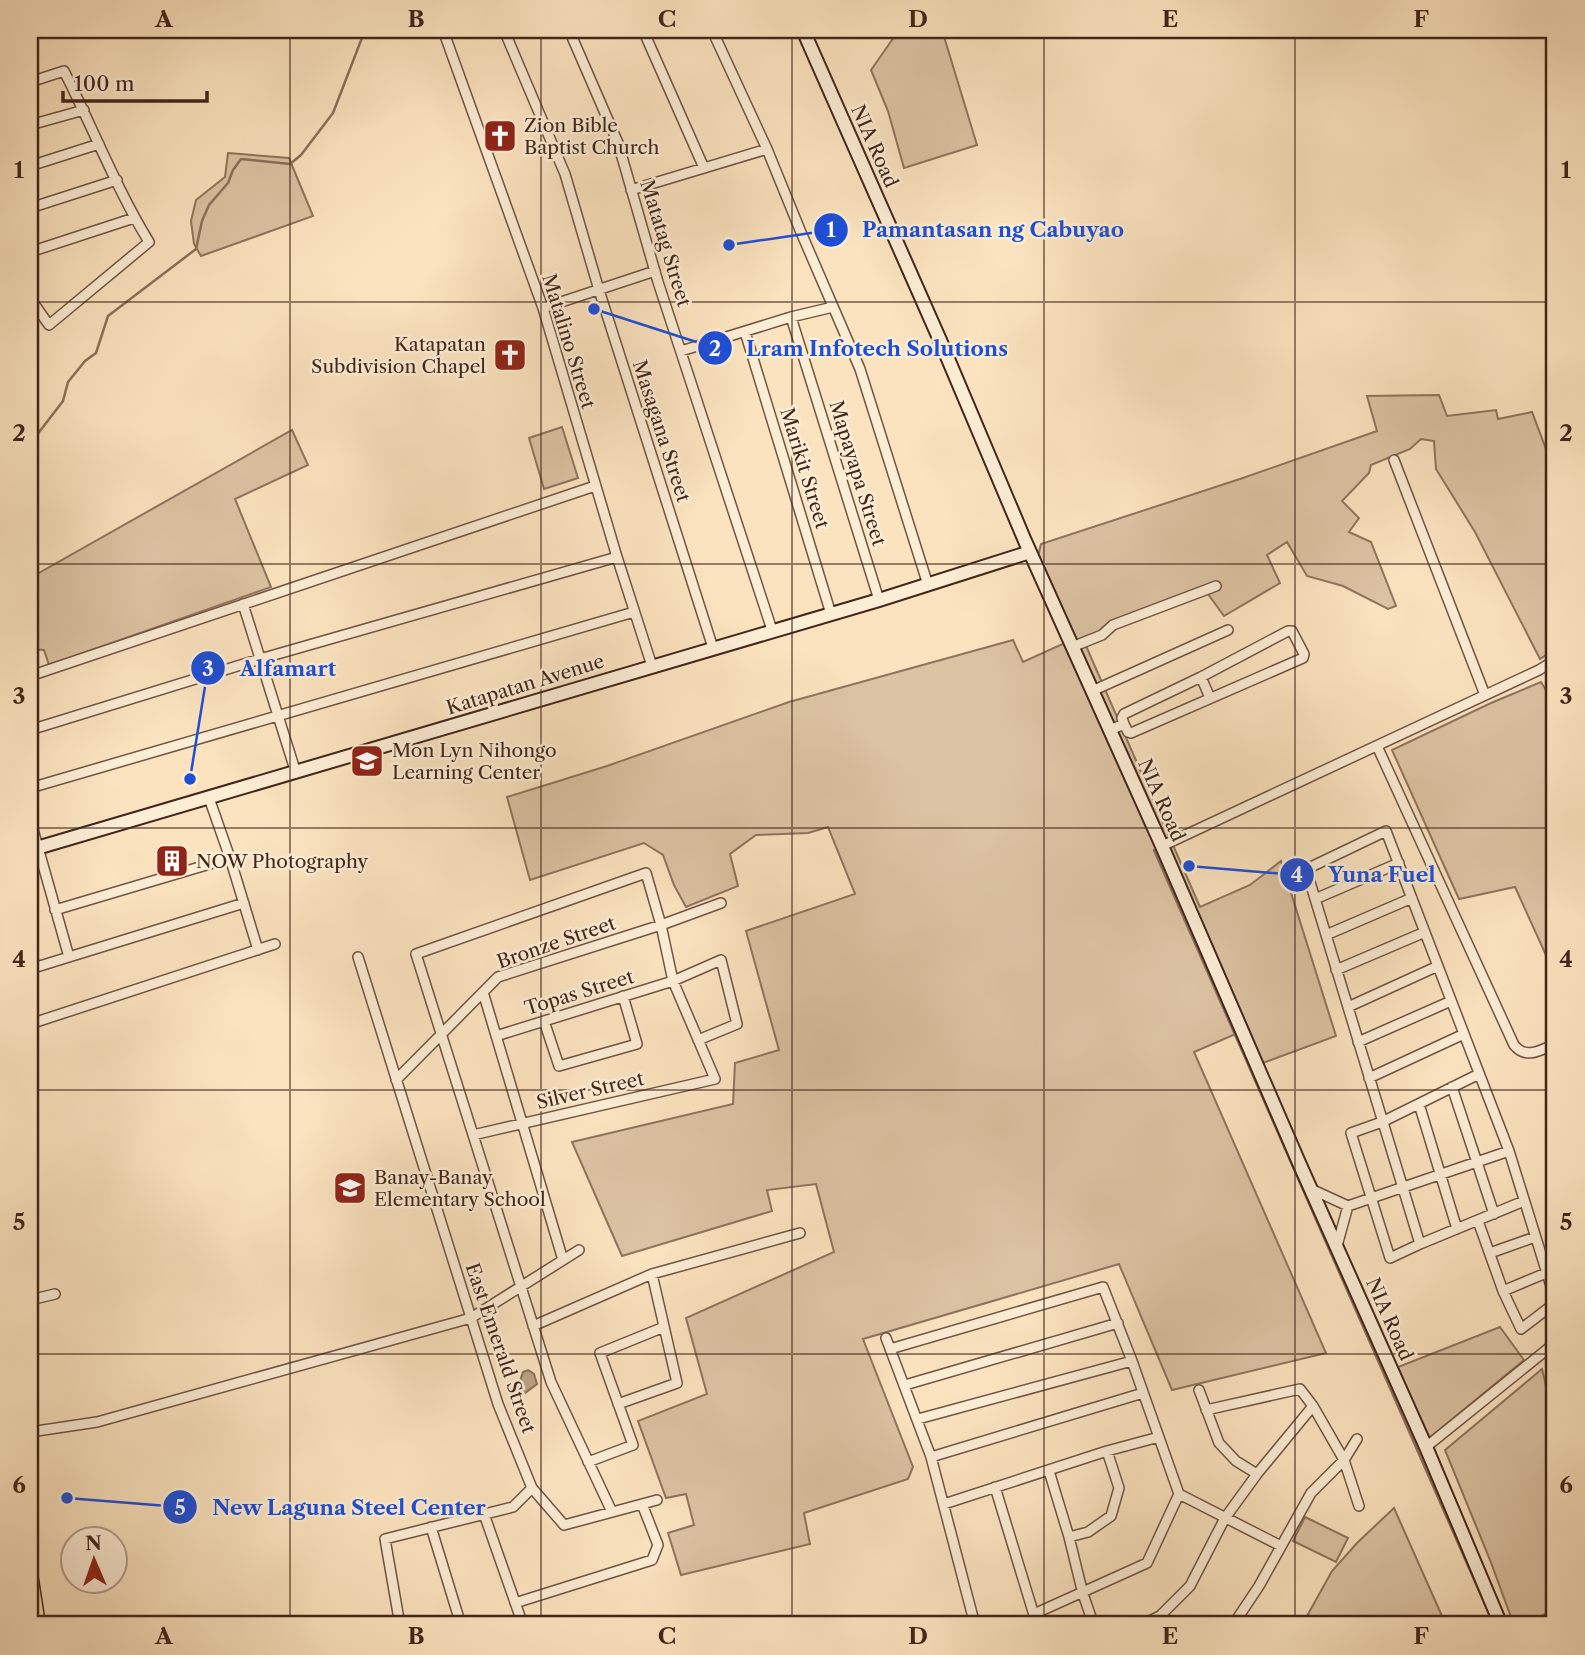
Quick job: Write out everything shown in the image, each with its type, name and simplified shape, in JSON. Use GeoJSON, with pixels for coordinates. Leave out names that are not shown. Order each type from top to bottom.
{"type":"FeatureCollection","features":[{"type":"Feature","properties":{"kind":"highway"},"geometry":{"type":"LineString","coordinates":[[30,1580],[37,1625]]}},
{"type":"Feature","properties":{"kind":"street"},"geometry":{"type":"LineString","coordinates":[[30,34],[40,30]]}},
{"type":"Feature","properties":{"kind":"street","name":"Matalino Street"},"geometry":{"type":"LineString","coordinates":[[443,30],[543,308],[595,486],[652,666]]}},
{"type":"Feature","properties":{"kind":"street","name":"Masagana Street"},"geometry":{"type":"LineString","coordinates":[[504,30],[565,174],[599,290],[713,648]]}},
{"type":"Feature","properties":{"kind":"street","name":"Matatag Street"},"geometry":{"type":"LineString","coordinates":[[569,30],[618,143],[655,271],[772,631]]}},
{"type":"Feature","properties":{"kind":"street"},"geometry":{"type":"LineString","coordinates":[[643,30],[704,168]]}},
{"type":"Feature","properties":{"kind":"street"},"geometry":{"type":"LineString","coordinates":[[712,30],[767,149],[860,369],[928,585]]}},
{"type":"Feature","properties":{"kind":"street","name":"NIA Road"},"geometry":{"type":"LineString","coordinates":[[803,30],[1030,552],[1426,1447],[1501,1625]]}},
{"type":"Feature","properties":{"kind":"street"},"geometry":{"type":"LineString","coordinates":[[30,82],[64,71],[134,218],[149,242],[49,326],[30,298]]}},
{"type":"Feature","properties":{"kind":"street"},"geometry":{"type":"LineString","coordinates":[[30,125],[84,110]]}},
{"type":"Feature","properties":{"kind":"street"},"geometry":{"type":"LineString","coordinates":[[30,166],[99,144]]}},
{"type":"Feature","properties":{"kind":"street"},"geometry":{"type":"LineString","coordinates":[[631,190],[767,149]]}},
{"type":"Feature","properties":{"kind":"street"},"geometry":{"type":"LineString","coordinates":[[30,208],[117,180]]}},
{"type":"Feature","properties":{"kind":"street"},"geometry":{"type":"LineString","coordinates":[[30,251],[134,218]]}},
{"type":"Feature","properties":{"kind":"street"},"geometry":{"type":"LineString","coordinates":[[543,308],[655,271]]}},
{"type":"Feature","properties":{"kind":"street"},"geometry":{"type":"LineString","coordinates":[[681,351],[833,307]]}},
{"type":"Feature","properties":{"kind":"street","name":"Mapayapa Street"},"geometry":{"type":"LineString","coordinates":[[791,317],[879,600]]}},
{"type":"Feature","properties":{"kind":"street","name":"Marikit Street"},"geometry":{"type":"LineString","coordinates":[[745,332],[831,614]]}},
{"type":"Feature","properties":{"kind":"street"},"geometry":{"type":"LineString","coordinates":[[1394,460],[1485,695]]}},
{"type":"Feature","properties":{"kind":"street"},"geometry":{"type":"LineString","coordinates":[[30,676],[595,486]]}},
{"type":"Feature","properties":{"kind":"street","name":"Katapatan Avenue"},"geometry":{"type":"LineString","coordinates":[[34,849],[879,600],[1030,552]]}},
{"type":"Feature","properties":{"kind":"street"},"geometry":{"type":"LineString","coordinates":[[30,730],[260,659],[617,556]]}},
{"type":"Feature","properties":{"kind":"street"},"geometry":{"type":"LineString","coordinates":[[1072,647],[1102,635],[1113,625],[1216,586]]}},
{"type":"Feature","properties":{"kind":"street"},"geometry":{"type":"LineString","coordinates":[[243,604],[296,773]]}},
{"type":"Feature","properties":{"kind":"street"},"geometry":{"type":"LineString","coordinates":[[30,788],[634,612]]}},
{"type":"Feature","properties":{"kind":"street"},"geometry":{"type":"LineString","coordinates":[[1092,691],[1228,630]]}},
{"type":"Feature","properties":{"kind":"street"},"geometry":{"type":"LineString","coordinates":[[1291,630],[1304,654],[1303,658],[1128,732],[1122,718],[1124,714],[1200,677],[1291,630]]}},
{"type":"Feature","properties":{"kind":"street"},"geometry":{"type":"LineString","coordinates":[[1162,846],[1539,670],[1555,660]]}},
{"type":"Feature","properties":{"kind":"street"},"geometry":{"type":"LineString","coordinates":[[1200,677],[1210,698]]}},
{"type":"Feature","properties":{"kind":"street"},"geometry":{"type":"LineString","coordinates":[[1110,730],[1124,724]]}},
{"type":"Feature","properties":{"kind":"street"},"geometry":{"type":"LineString","coordinates":[[1377,746],[1514,1045],[1517,1050],[1530,1053],[1555,1044]]}},
{"type":"Feature","properties":{"kind":"street"},"geometry":{"type":"LineString","coordinates":[[209,798],[258,950]]}},
{"type":"Feature","properties":{"kind":"street"},"geometry":{"type":"LineString","coordinates":[[30,819],[34,849],[69,957]]}},
{"type":"Feature","properties":{"kind":"street"},"geometry":{"type":"LineString","coordinates":[[1292,876],[1387,831],[1508,1151],[1555,1301],[1521,1329],[1503,1291],[1478,1221]]}},
{"type":"Feature","properties":{"kind":"street"},"geometry":{"type":"LineString","coordinates":[[55,910],[230,858]]}},
{"type":"Feature","properties":{"kind":"street"},"geometry":{"type":"LineString","coordinates":[[1315,899],[1399,863]]}},
{"type":"Feature","properties":{"kind":"street"},"geometry":{"type":"LineString","coordinates":[[1306,869],[1420,1244]]}},
{"type":"Feature","properties":{"kind":"street"},"geometry":{"type":"LineString","coordinates":[[612,1512],[551,1382],[416,954],[646,873],[673,981],[698,1040]]}},
{"type":"Feature","properties":{"kind":"street"},"geometry":{"type":"LineString","coordinates":[[1326,935],[1412,898]]}},
{"type":"Feature","properties":{"kind":"street"},"geometry":{"type":"LineString","coordinates":[[30,969],[244,902]]}},
{"type":"Feature","properties":{"kind":"street","name":"Bronze Street"},"geometry":{"type":"LineString","coordinates":[[396,1080],[498,977],[721,903]]}},
{"type":"Feature","properties":{"kind":"street"},"geometry":{"type":"LineString","coordinates":[[1336,970],[1425,932]]}},
{"type":"Feature","properties":{"kind":"street"},"geometry":{"type":"LineString","coordinates":[[30,1024],[275,944]]}},
{"type":"Feature","properties":{"kind":"street","name":"East Emerald Street"},"geometry":{"type":"LineString","coordinates":[[358,957],[498,1404],[532,1488],[564,1525],[657,1500]]}},
{"type":"Feature","properties":{"kind":"street","name":"Topas Street"},"geometry":{"type":"LineString","coordinates":[[496,1036],[673,981],[721,960],[737,1024],[698,1040]]}},
{"type":"Feature","properties":{"kind":"street"},"geometry":{"type":"LineString","coordinates":[[1348,1007],[1438,966]]}},
{"type":"Feature","properties":{"kind":"street"},"geometry":{"type":"LineString","coordinates":[[483,992],[563,1260]]}},
{"type":"Feature","properties":{"kind":"street"},"geometry":{"type":"LineString","coordinates":[[544,1021],[559,1066],[637,1044],[624,996]]}},
{"type":"Feature","properties":{"kind":"street"},"geometry":{"type":"LineString","coordinates":[[1358,1042],[1451,1001]]}},
{"type":"Feature","properties":{"kind":"street"},"geometry":{"type":"LineString","coordinates":[[1369,1078],[1464,1034]]}},
{"type":"Feature","properties":{"kind":"street","name":"Silver Street"},"geometry":{"type":"LineString","coordinates":[[473,1135],[715,1079],[698,1040]]}},
{"type":"Feature","properties":{"kind":"street"},"geometry":{"type":"LineString","coordinates":[[1479,1074],[1382,1122],[1350,1133],[1390,1258],[1524,1201]]}},
{"type":"Feature","properties":{"kind":"street"},"geometry":{"type":"LineString","coordinates":[[1452,1087],[1494,1214]]}},
{"type":"Feature","properties":{"kind":"street"},"geometry":{"type":"LineString","coordinates":[[1419,1104],[1457,1229]]}},
{"type":"Feature","properties":{"kind":"street"},"geometry":{"type":"LineString","coordinates":[[1311,1189],[1348,1206],[1508,1151]]}},
{"type":"Feature","properties":{"kind":"street"},"geometry":{"type":"LineString","coordinates":[[1337,1246],[1348,1206]]}},
{"type":"Feature","properties":{"kind":"street"},"geometry":{"type":"LineString","coordinates":[[533,1326],[652,1274],[800,1233]]}},
{"type":"Feature","properties":{"kind":"street"},"geometry":{"type":"LineString","coordinates":[[1490,1253],[1535,1237]]}},
{"type":"Feature","properties":{"kind":"street"},"geometry":{"type":"LineString","coordinates":[[30,1432],[97,1422],[471,1318],[579,1250]]}},
{"type":"Feature","properties":{"kind":"street"},"geometry":{"type":"LineString","coordinates":[[1503,1291],[1546,1273]]}},
{"type":"Feature","properties":{"kind":"street"},"geometry":{"type":"LineString","coordinates":[[618,1404],[677,1383],[652,1274]]}},
{"type":"Feature","properties":{"kind":"street"},"geometry":{"type":"LineString","coordinates":[[890,1349],[1103,1287],[1179,1494],[1147,1563],[1034,1614]]}},
{"type":"Feature","properties":{"kind":"street"},"geometry":{"type":"LineString","coordinates":[[30,1300],[55,1294]]}},
{"type":"Feature","properties":{"kind":"street"},"geometry":{"type":"LineString","coordinates":[[905,1385],[1118,1322]]}},
{"type":"Feature","properties":{"kind":"street"},"geometry":{"type":"LineString","coordinates":[[588,1462],[633,1445],[600,1353],[664,1326]]}},
{"type":"Feature","properties":{"kind":"street"},"geometry":{"type":"LineString","coordinates":[[886,1338],[931,1457],[975,1625]]}},
{"type":"Feature","properties":{"kind":"street"},"geometry":{"type":"LineString","coordinates":[[1426,1447],[1555,1344]]}},
{"type":"Feature","properties":{"kind":"street"},"geometry":{"type":"LineString","coordinates":[[918,1419],[1132,1361]]}},
{"type":"Feature","properties":{"kind":"street"},"geometry":{"type":"LineString","coordinates":[[1206,1410],[1300,1389],[1344,1460],[1359,1506]]}},
{"type":"Feature","properties":{"kind":"street"},"geometry":{"type":"LineString","coordinates":[[1199,1390],[1219,1443],[1236,1461],[1257,1474]]}},
{"type":"Feature","properties":{"kind":"street"},"geometry":{"type":"LineString","coordinates":[[931,1457],[1143,1393]]}},
{"type":"Feature","properties":{"kind":"street"},"geometry":{"type":"LineString","coordinates":[[1141,1625],[1160,1616],[1190,1586],[1225,1518],[1313,1406]]}},
{"type":"Feature","properties":{"kind":"street"},"geometry":{"type":"LineString","coordinates":[[944,1504],[1107,1451],[1160,1437]]}},
{"type":"Feature","properties":{"kind":"street"},"geometry":{"type":"LineString","coordinates":[[1233,1625],[1311,1493],[1344,1460],[1357,1439]]}},
{"type":"Feature","properties":{"kind":"street"},"geometry":{"type":"LineString","coordinates":[[1069,1537],[1088,1532],[1111,1516],[1119,1488],[1107,1451]]}},
{"type":"Feature","properties":{"kind":"street"},"geometry":{"type":"LineString","coordinates":[[1049,1471],[1092,1620]]}},
{"type":"Feature","properties":{"kind":"street"},"geometry":{"type":"LineString","coordinates":[[995,1487],[1037,1625]]}},
{"type":"Feature","properties":{"kind":"street"},"geometry":{"type":"LineString","coordinates":[[400,1625],[385,1539],[513,1507],[532,1488]]}},
{"type":"Feature","properties":{"kind":"street"},"geometry":{"type":"LineString","coordinates":[[1179,1494],[1281,1546]]}},
{"type":"Feature","properties":{"kind":"street"},"geometry":{"type":"LineString","coordinates":[[515,1603],[652,1560],[658,1545],[642,1504]]}},
{"type":"Feature","properties":{"kind":"street"},"geometry":{"type":"LineString","coordinates":[[484,1514],[520,1625]]}},
{"type":"Feature","properties":{"kind":"street"},"geometry":{"type":"LineString","coordinates":[[431,1528],[461,1625]]}},
{"type":"Feature","properties":{"kind":"shaded area"},"geometry":{"type":"Polygon","coordinates":[[[899,30],[942,30],[977,145],[904,168],[888,111],[871,70],[899,30]]]}},
{"type":"Feature","properties":{"kind":"shaded area"},"geometry":{"type":"Polygon","coordinates":[[[228,153],[289,158],[313,216],[201,256],[194,244],[191,221],[196,200],[225,177],[228,153]]]}},
{"type":"Feature","properties":{"kind":"shaded area"},"geometry":{"type":"Polygon","coordinates":[[[1439,395],[1447,416],[1496,410],[1498,419],[1532,412],[1555,473],[1555,649],[1540,659],[1475,532],[1436,469],[1434,441],[1421,439],[1410,449],[1371,465],[1369,473],[1342,501],[1359,518],[1349,532],[1371,542],[1396,606],[1388,609],[1343,586],[1307,576],[1287,542],[1267,555],[1280,583],[1224,616],[1205,590],[1083,639],[1200,907],[1250,885],[1281,861],[1336,1036],[1263,1063],[1247,1029],[1194,1052],[1326,1353],[1172,1390],[1119,1264],[863,1339],[913,1467],[908,1479],[804,1513],[810,1544],[681,1575],[668,1533],[694,1525],[686,1494],[666,1498],[638,1421],[707,1394],[686,1318],[834,1252],[816,1184],[767,1190],[772,1211],[622,1256],[572,1142],[733,1104],[735,1063],[779,1050],[746,931],[855,894],[828,827],[808,833],[756,835],[730,854],[738,886],[686,907],[663,855],[644,843],[530,880],[507,797],[607,766],[789,702],[1013,640],[1023,662],[1076,638],[1038,556],[1041,544],[1377,431],[1367,396],[1439,395]]]}},
{"type":"Feature","properties":{"kind":"shaded area"},"geometry":{"type":"Polygon","coordinates":[[[562,427],[578,478],[544,489],[529,438],[562,427]]]}},
{"type":"Feature","properties":{"kind":"shaded area"},"geometry":{"type":"Polygon","coordinates":[[[292,430],[308,465],[235,499],[271,587],[49,665],[44,650],[30,649],[30,578],[292,430]]]}},
{"type":"Feature","properties":{"kind":"shaded area"},"geometry":{"type":"Polygon","coordinates":[[[1541,682],[1553,702],[1555,700],[1555,975],[1515,887],[1459,899],[1392,750],[1541,682]]]}},
{"type":"Feature","properties":{"kind":"shaded area"},"geometry":{"type":"Polygon","coordinates":[[[1500,1327],[1524,1360],[1427,1440],[1398,1367],[1500,1327]]]}},
{"type":"Feature","properties":{"kind":"shaded area"},"geometry":{"type":"Polygon","coordinates":[[[1542,1369],[1555,1424],[1555,1608],[1525,1625],[1514,1625],[1445,1450],[1542,1369]]]}},
{"type":"Feature","properties":{"kind":"shaded area"},"geometry":{"type":"Polygon","coordinates":[[[528,1370],[534,1374],[537,1384],[519,1394],[514,1389],[515,1384],[520,1381],[523,1372],[528,1370]]]}},
{"type":"Feature","properties":{"kind":"shaded area"},"geometry":{"type":"Polygon","coordinates":[[[1394,1508],[1446,1625],[1302,1625],[1332,1571],[1394,1508]]]}},
{"type":"Feature","properties":{"kind":"shaded area"},"geometry":{"type":"Polygon","coordinates":[[[1305,1517],[1348,1538],[1336,1562],[1293,1541],[1305,1517]]]}},
{"type":"Feature","properties":{"kind":"waterway"},"geometry":{"type":"LineString","coordinates":[[30,441],[63,401],[68,382],[85,361],[96,353],[108,316],[196,249],[202,221],[209,205],[228,183],[241,159],[290,164],[301,155],[333,113],[365,30]]}},
{"type":"Feature","properties":{"kind":"waterway"},"geometry":{"type":"LineString","coordinates":[[1154,850],[1494,1625]]}},
{"type":"Feature","properties":{"kind":"place","name":"Zion Bible Baptist Church"},"geometry":{"type":"Point","coordinates":[500,136]}},
{"type":"Feature","properties":{"kind":"place","name":"Pamantasan ng Cabuyao"},"geometry":{"type":"Point","coordinates":[729,245]}},
{"type":"Feature","properties":{"kind":"place","name":"Lram Infotech Solutions"},"geometry":{"type":"Point","coordinates":[594,309]}},
{"type":"Feature","properties":{"kind":"place","name":"Katapatan Subdivision Chapel"},"geometry":{"type":"Point","coordinates":[510,355]}},
{"type":"Feature","properties":{"kind":"place","name":"Mon Lyn Nihongo Learning Center"},"geometry":{"type":"Point","coordinates":[367,761]}},
{"type":"Feature","properties":{"kind":"place","name":"Alfamart"},"geometry":{"type":"Point","coordinates":[190,779]}},
{"type":"Feature","properties":{"kind":"place","name":"NOW Photography"},"geometry":{"type":"Point","coordinates":[172,861]}},
{"type":"Feature","properties":{"kind":"place","name":"Yuna Fuel"},"geometry":{"type":"Point","coordinates":[1189,866]}},
{"type":"Feature","properties":{"kind":"place","name":"Banay-Banay Elementary School"},"geometry":{"type":"Point","coordinates":[350,1188]}},
{"type":"Feature","properties":{"kind":"place","name":"New Laguna Steel Center"},"geometry":{"type":"Point","coordinates":[67,1498]}}]}
